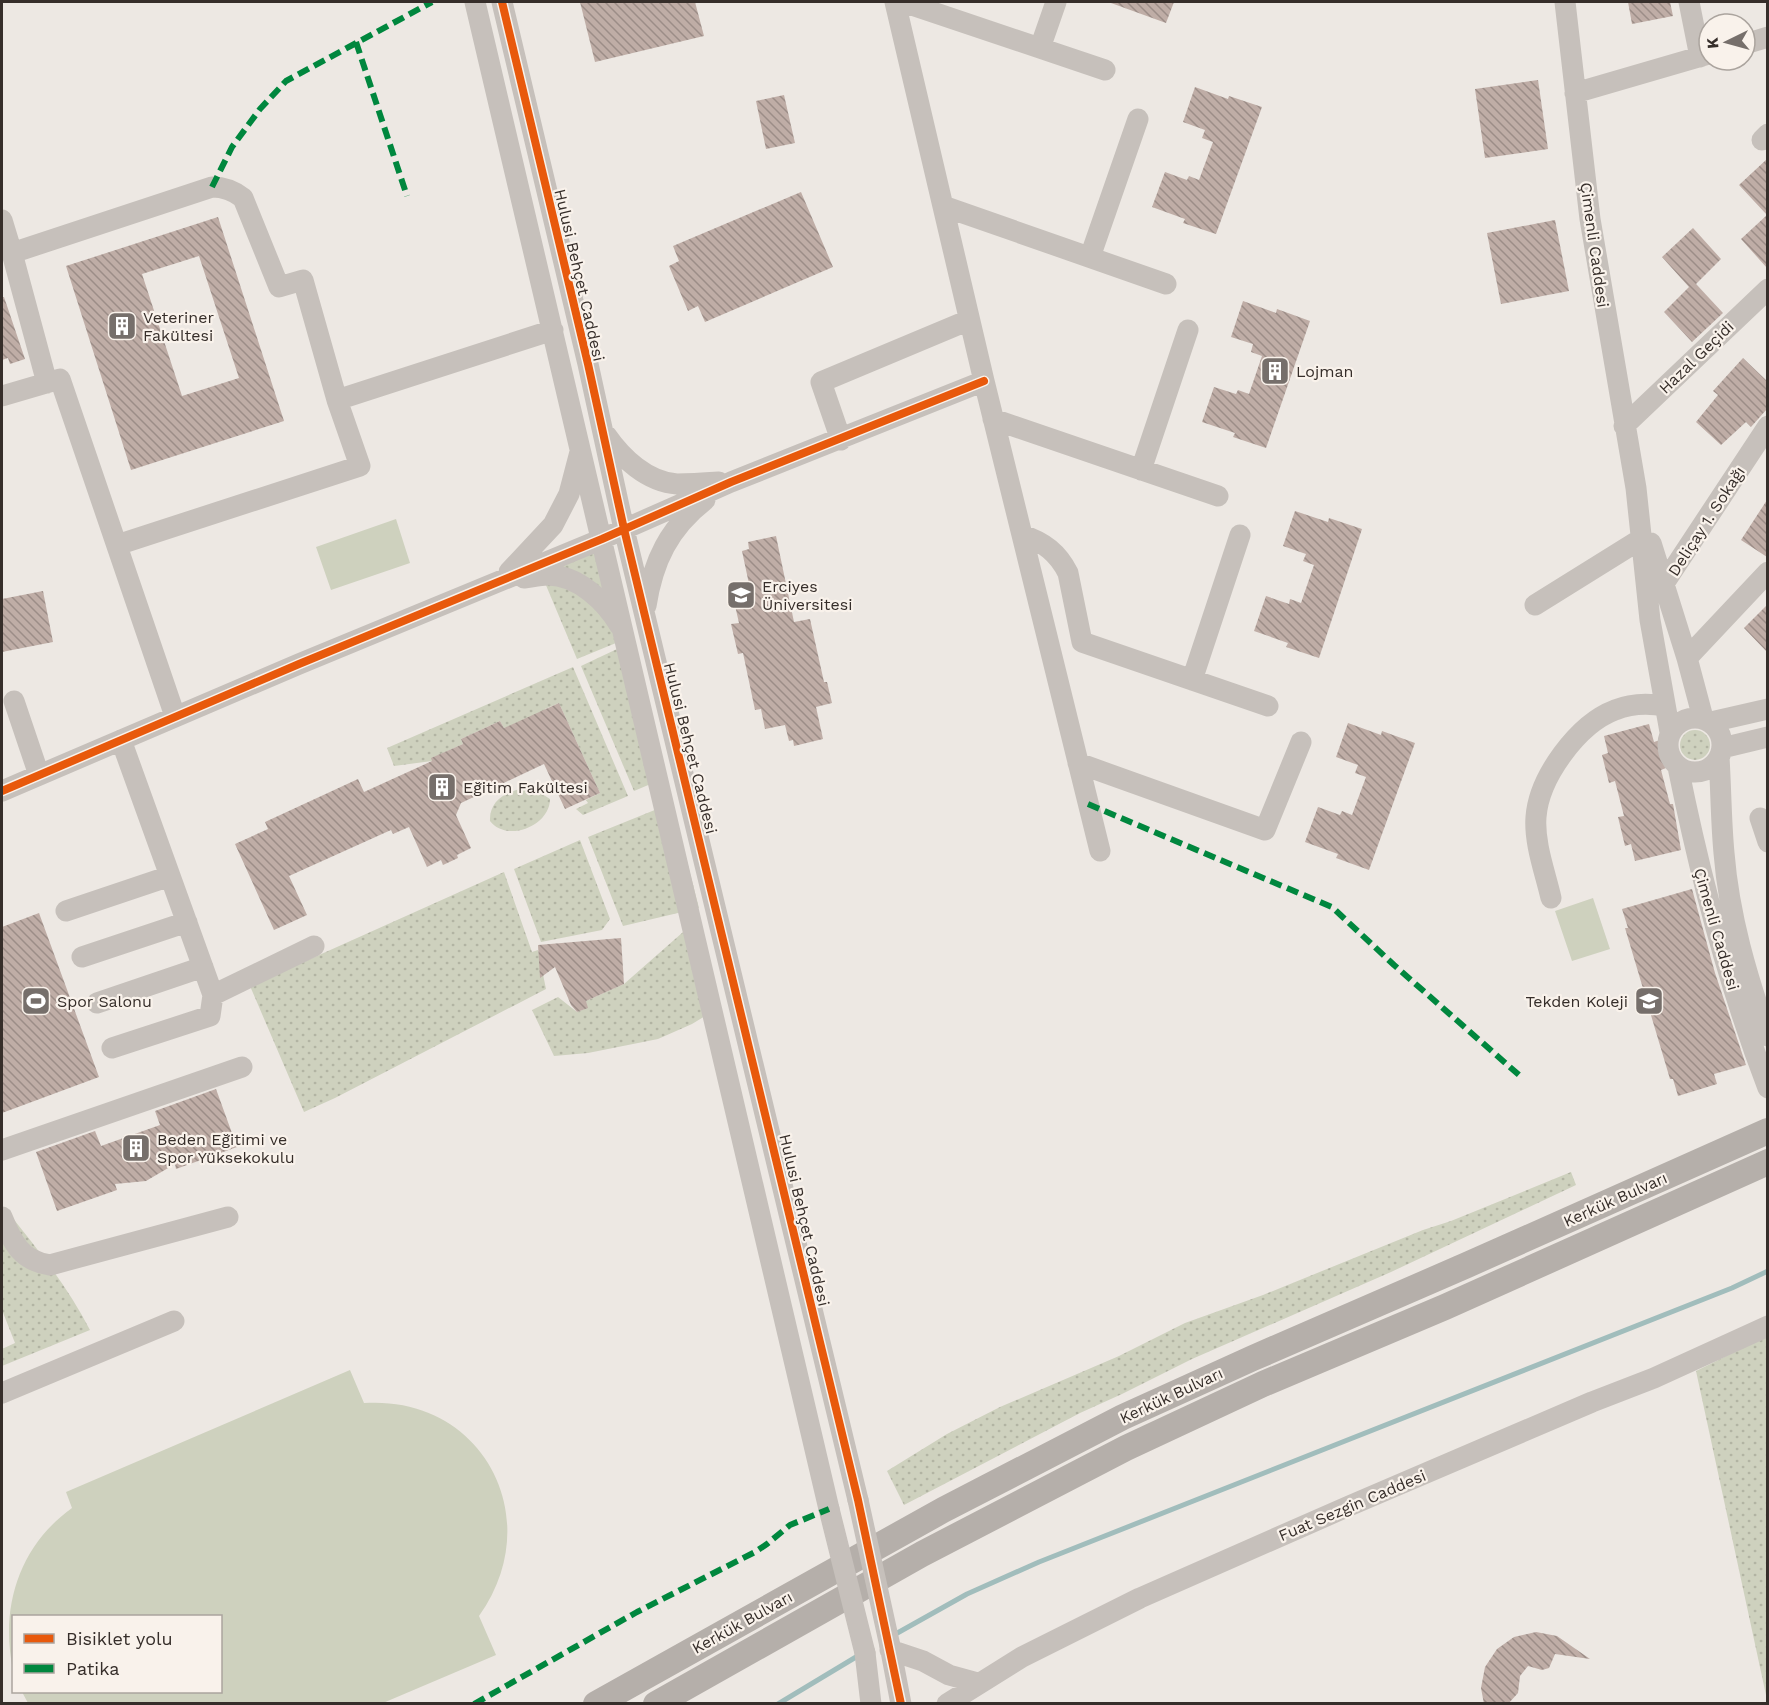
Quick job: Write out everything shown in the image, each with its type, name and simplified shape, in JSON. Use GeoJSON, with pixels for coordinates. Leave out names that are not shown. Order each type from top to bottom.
{"type":"FeatureCollection","features":[{"type":"Feature","properties":{"kind":"main road","name":"Kerkük Bulvarı"},"geometry":{"type":"LineString","coordinates":[[596,1704],[943,1510],[1123,1417],[1231,1367],[1767,1131]]}},
{"type":"Feature","properties":{"kind":"main road","name":"Kerkük Bulvarı"},"geometry":{"type":"LineString","coordinates":[[656,1704],[922,1554],[1126,1448],[1263,1384],[1435,1311],[1767,1162]]}},
{"type":"Feature","properties":{"kind":"street"},"geometry":{"type":"LineString","coordinates":[[475,2],[603,538],[829,1509],[866,1653],[871,1704]]}},
{"type":"Feature","properties":{"kind":"street","name":"Hulusi Behçet Caddesi"},"geometry":{"type":"LineString","coordinates":[[502,2],[624,529],[858,1500],[901,1704]]}},
{"type":"Feature","properties":{"kind":"street"},"geometry":{"type":"LineString","coordinates":[[895,2],[969,320],[1100,851]]}},
{"type":"Feature","properties":{"kind":"street"},"geometry":{"type":"LineString","coordinates":[[903,2],[1105,70]]}},
{"type":"Feature","properties":{"kind":"street"},"geometry":{"type":"LineString","coordinates":[[1040,48],[1056,2]]}},
{"type":"Feature","properties":{"kind":"street","name":"Çimenli Caddesi"},"geometry":{"type":"LineString","coordinates":[[1565,2],[1593,240],[1636,488],[1707,720]]}},
{"type":"Feature","properties":{"kind":"street"},"geometry":{"type":"LineString","coordinates":[[1689,2],[1697,28]]}},
{"type":"Feature","properties":{"kind":"street"},"geometry":{"type":"LineString","coordinates":[[1575,93],[1697,57]]}},
{"type":"Feature","properties":{"kind":"street"},"geometry":{"type":"LineString","coordinates":[[1090,257],[1138,118]]}},
{"type":"Feature","properties":{"kind":"street"},"geometry":{"type":"LineString","coordinates":[[12,253],[212,187],[221,187],[243,198],[279,287],[303,280],[337,400],[360,466],[117,545]]}},
{"type":"Feature","properties":{"kind":"street"},"geometry":{"type":"LineString","coordinates":[[943,206],[1166,284]]}},
{"type":"Feature","properties":{"kind":"street"},"geometry":{"type":"LineString","coordinates":[[2,220],[47,383]]}},
{"type":"Feature","properties":{"kind":"street","name":"Hazal Geçidi"},"geometry":{"type":"LineString","coordinates":[[1624,426],[1767,289]]}},
{"type":"Feature","properties":{"kind":"street"},"geometry":{"type":"LineString","coordinates":[[841,440],[821,382],[969,320]]}},
{"type":"Feature","properties":{"kind":"street"},"geometry":{"type":"LineString","coordinates":[[337,400],[553,330]]}},
{"type":"Feature","properties":{"kind":"street"},"geometry":{"type":"LineString","coordinates":[[1141,470],[1188,330]]}},
{"type":"Feature","properties":{"kind":"street"},"geometry":{"type":"LineString","coordinates":[[2,396],[60,379],[175,716]]}},
{"type":"Feature","properties":{"kind":"street"},"geometry":{"type":"LineString","coordinates":[[2,791],[731,482],[984,381]]}},
{"type":"Feature","properties":{"kind":"street"},"geometry":{"type":"LineString","coordinates":[[993,419],[1218,496]]}},
{"type":"Feature","properties":{"kind":"street","name":"Deliçay 1. Sokağı"},"geometry":{"type":"LineString","coordinates":[[1664,585],[1767,426]]}},
{"type":"Feature","properties":{"kind":"street"},"geometry":{"type":"LineString","coordinates":[[602,430],[629,462],[652,477],[676,484],[731,482]]}},
{"type":"Feature","properties":{"kind":"street"},"geometry":{"type":"LineString","coordinates":[[500,580],[553,525],[571,486],[581,447]]}},
{"type":"Feature","properties":{"kind":"street"},"geometry":{"type":"LineString","coordinates":[[645,612],[654,572],[672,533],[688,514],[731,482]]}},
{"type":"Feature","properties":{"kind":"street","name":"Çimenli Caddesi"},"geometry":{"type":"LineString","coordinates":[[1636,488],[1650,620],[1670,732]]}},
{"type":"Feature","properties":{"kind":"street"},"geometry":{"type":"LineString","coordinates":[[1022,535],[1044,544],[1064,565],[1068,573],[1082,642],[1268,706]]}},
{"type":"Feature","properties":{"kind":"street"},"geometry":{"type":"LineString","coordinates":[[1192,680],[1240,535]]}},
{"type":"Feature","properties":{"kind":"street"},"geometry":{"type":"LineString","coordinates":[[1535,605],[1641,539]]}},
{"type":"Feature","properties":{"kind":"street"},"geometry":{"type":"LineString","coordinates":[[1687,658],[1767,572]]}},
{"type":"Feature","properties":{"kind":"street"},"geometry":{"type":"LineString","coordinates":[[500,580],[549,575],[573,582],[585,588],[606,606],[625,634]]}},
{"type":"Feature","properties":{"kind":"street"},"geometry":{"type":"LineString","coordinates":[[15,701],[39,775]]}},
{"type":"Feature","properties":{"kind":"street"},"geometry":{"type":"LineString","coordinates":[[1551,898],[1536,832],[1537,805],[1546,780],[1566,750],[1603,716],[1638,704],[1665,705]]}},
{"type":"Feature","properties":{"kind":"street"},"geometry":{"type":"LineString","coordinates":[[1763,706],[1707,720],[1693,717],[1684,719],[1670,732],[1667,741],[1668,751],[1678,767],[1696,772],[1706,770],[1721,753],[1767,737]]}},
{"type":"Feature","properties":{"kind":"street"},"geometry":{"type":"LineString","coordinates":[[1707,720],[1718,729],[1722,738],[1721,753]]}},
{"type":"Feature","properties":{"kind":"street"},"geometry":{"type":"LineString","coordinates":[[112,1048],[210,1016],[213,995],[121,740]]}},
{"type":"Feature","properties":{"kind":"street"},"geometry":{"type":"LineString","coordinates":[[1078,763],[1265,830],[1301,742]]}},
{"type":"Feature","properties":{"kind":"street","name":"Çimenli Caddesi"},"geometry":{"type":"LineString","coordinates":[[1721,753],[1724,854],[1728,887],[1741,951],[1760,992],[1766,1030]]}},
{"type":"Feature","properties":{"kind":"street","name":"Çimenli Caddesi"},"geometry":{"type":"LineString","coordinates":[[1678,767],[1719,940],[1767,1088]]}},
{"type":"Feature","properties":{"kind":"street"},"geometry":{"type":"LineString","coordinates":[[1760,818],[1767,842]]}},
{"type":"Feature","properties":{"kind":"street"},"geometry":{"type":"LineString","coordinates":[[66,911],[170,876]]}},
{"type":"Feature","properties":{"kind":"street"},"geometry":{"type":"LineString","coordinates":[[82,957],[187,922]]}},
{"type":"Feature","properties":{"kind":"street"},"geometry":{"type":"LineString","coordinates":[[213,995],[314,946]]}},
{"type":"Feature","properties":{"kind":"street"},"geometry":{"type":"LineString","coordinates":[[97,1003],[204,968]]}},
{"type":"Feature","properties":{"kind":"street"},"geometry":{"type":"LineString","coordinates":[[2,1150],[242,1067]]}},
{"type":"Feature","properties":{"kind":"street"},"geometry":{"type":"LineString","coordinates":[[2,1217],[13,1243],[20,1251],[34,1262],[50,1265],[228,1217]]}},
{"type":"Feature","properties":{"kind":"street"},"geometry":{"type":"LineString","coordinates":[[2,1393],[174,1321]]}},
{"type":"Feature","properties":{"kind":"street","name":"Fuat Sezgin Caddesi"},"geometry":{"type":"LineString","coordinates":[[946,1704],[978,1683],[1080,1626],[1140,1598],[1592,1402],[1654,1378],[1767,1326]]}},
{"type":"Feature","properties":{"kind":"street"},"geometry":{"type":"LineString","coordinates":[[890,1648],[923,1661],[949,1675],[978,1683]]}},
{"type":"Feature","properties":{"kind":"green space"},"geometry":{"type":"Polygon","coordinates":[[[396,519],[410,563],[331,590],[316,547],[396,519]]]}},
{"type":"Feature","properties":{"kind":"green space"},"geometry":{"type":"Polygon","coordinates":[[[583,552],[600,553],[633,636],[577,659],[540,571],[583,552]]]}},
{"type":"Feature","properties":{"kind":"green space"},"geometry":{"type":"Polygon","coordinates":[[[634,641],[665,778],[634,791],[581,666],[634,641]]]}},
{"type":"Feature","properties":{"kind":"green space"},"geometry":{"type":"Polygon","coordinates":[[[573,667],[628,796],[583,815],[576,809],[588,803],[586,800],[600,793],[559,703],[545,709],[547,713],[504,728],[500,721],[461,739],[463,744],[432,758],[432,761],[394,766],[387,748],[573,667]]]}},
{"type":"Feature","properties":{"kind":"green space"},"geometry":{"type":"Polygon","coordinates":[[[1695,730],[1706,734],[1710,745],[1706,756],[1695,760],[1684,756],[1680,745],[1684,734],[1695,730]]]}},
{"type":"Feature","properties":{"kind":"green space"},"geometry":{"type":"Polygon","coordinates":[[[525,788],[536,790],[550,799],[543,817],[535,824],[516,831],[507,831],[490,821],[493,807],[500,798],[512,791],[525,788]]]}},
{"type":"Feature","properties":{"kind":"green space"},"geometry":{"type":"Polygon","coordinates":[[[672,803],[699,908],[623,926],[588,837],[672,803]]]}},
{"type":"Feature","properties":{"kind":"green space"},"geometry":{"type":"Polygon","coordinates":[[[580,840],[610,919],[602,930],[541,942],[514,869],[580,840]]]}},
{"type":"Feature","properties":{"kind":"green space"},"geometry":{"type":"Polygon","coordinates":[[[504,872],[532,952],[538,950],[546,989],[304,1112],[250,986],[504,872]]]}},
{"type":"Feature","properties":{"kind":"green space"},"geometry":{"type":"Polygon","coordinates":[[[1593,898],[1610,949],[1572,961],[1555,911],[1593,898]]]}},
{"type":"Feature","properties":{"kind":"green space"},"geometry":{"type":"Polygon","coordinates":[[[699,918],[720,1007],[692,1024],[658,1039],[588,1053],[554,1056],[532,1010],[558,997],[577,1012],[587,1008],[586,1001],[624,984],[699,918]]]}},
{"type":"Feature","properties":{"kind":"green space"},"geometry":{"type":"Polygon","coordinates":[[[1571,1172],[1576,1185],[1391,1272],[1192,1359],[1080,1413],[904,1505],[887,1471],[947,1434],[1000,1407],[1119,1356],[1185,1323],[1263,1295],[1571,1172]]]}},
{"type":"Feature","properties":{"kind":"green space"},"geometry":{"type":"Polygon","coordinates":[[[8,1212],[62,1284],[90,1330],[2,1366],[2,1349],[15,1343],[2,1310],[2,1247],[8,1212]]]}},
{"type":"Feature","properties":{"kind":"green space"},"geometry":{"type":"Polygon","coordinates":[[[1767,1336],[1768,1695],[1766,1695],[1696,1371],[1767,1336]]]}},
{"type":"Feature","properties":{"kind":"green space"},"geometry":{"type":"Polygon","coordinates":[[[350,1370],[364,1403],[406,1406],[442,1419],[471,1442],[492,1470],[505,1504],[507,1541],[499,1579],[479,1616],[496,1655],[383,1703],[28,1703],[23,1693],[222,1693],[222,1615],[12,1615],[12,1662],[9,1623],[18,1580],[39,1540],[72,1508],[66,1492],[350,1370]]]}},
{"type":"Feature","properties":{"kind":"building"},"geometry":{"type":"Polygon","coordinates":[[[580,2],[695,2],[704,36],[595,62],[580,2]]]}},
{"type":"Feature","properties":{"kind":"building"},"geometry":{"type":"Polygon","coordinates":[[[1111,2],[1174,2],[1166,23],[1111,2]]]}},
{"type":"Feature","properties":{"kind":"building"},"geometry":{"type":"Polygon","coordinates":[[[1628,2],[1670,2],[1673,16],[1632,24],[1628,2]]]}},
{"type":"Feature","properties":{"kind":"building"},"geometry":{"type":"Polygon","coordinates":[[[1538,80],[1548,149],[1485,158],[1475,89],[1538,80]]]}},
{"type":"Feature","properties":{"kind":"building"},"geometry":{"type":"Polygon","coordinates":[[[1195,87],[1228,99],[1229,96],[1262,107],[1216,234],[1183,223],[1185,219],[1152,207],[1165,172],[1187,180],[1189,176],[1199,180],[1213,142],[1202,138],[1205,130],[1183,122],[1195,87]]]}},
{"type":"Feature","properties":{"kind":"building"},"geometry":{"type":"Polygon","coordinates":[[[784,95],[795,143],[766,149],[756,101],[784,95]]]}},
{"type":"Feature","properties":{"kind":"building"},"geometry":{"type":"Polygon","coordinates":[[[1767,159],[1767,215],[1739,185],[1767,159]]]}},
{"type":"Feature","properties":{"kind":"building"},"geometry":{"type":"Polygon","coordinates":[[[801,192],[833,267],[705,322],[698,306],[688,311],[669,266],[679,261],[673,246],[801,192]]]}},
{"type":"Feature","properties":{"kind":"building"},"geometry":{"type":"Polygon","coordinates":[[[1767,215],[1767,268],[1741,239],[1767,215]]]}},
{"type":"Feature","properties":{"kind":"building","name":"Veteriner Fakültesi"},"geometry":{"type":"Polygon","coordinates":[[[218,217],[284,421],[131,470],[66,266],[218,217]],[[199,256],[142,274],[182,396],[239,378],[199,256]]]}},
{"type":"Feature","properties":{"kind":"building"},"geometry":{"type":"Polygon","coordinates":[[[1555,220],[1569,291],[1501,304],[1487,233],[1555,220]]]}},
{"type":"Feature","properties":{"kind":"building"},"geometry":{"type":"Polygon","coordinates":[[[1693,228],[1721,259],[1696,284],[1723,313],[1692,342],[1664,312],[1689,287],[1662,257],[1693,228]]]}},
{"type":"Feature","properties":{"kind":"building"},"geometry":{"type":"Polygon","coordinates":[[[2,297],[4,297],[25,359],[10,364],[8,358],[2,360],[2,297]]]}},
{"type":"Feature","properties":{"kind":"building","name":"Lojman"},"geometry":{"type":"Polygon","coordinates":[[[1243,301],[1276,313],[1277,309],[1310,321],[1266,448],[1233,437],[1235,433],[1202,422],[1214,387],[1236,394],[1238,390],[1249,394],[1262,356],[1251,352],[1253,344],[1231,337],[1243,301]]]}},
{"type":"Feature","properties":{"kind":"building"},"geometry":{"type":"Polygon","coordinates":[[[1743,358],[1767,381],[1767,409],[1751,427],[1746,422],[1721,445],[1696,422],[1718,395],[1713,391],[1743,358]]]}},
{"type":"Feature","properties":{"kind":"building"},"geometry":{"type":"Polygon","coordinates":[[[1767,500],[1767,557],[1741,540],[1767,500]]]}},
{"type":"Feature","properties":{"kind":"building"},"geometry":{"type":"Polygon","coordinates":[[[1295,511],[1328,522],[1329,518],[1362,529],[1319,658],[1286,647],[1288,643],[1254,631],[1266,596],[1289,604],[1290,599],[1301,603],[1314,565],[1303,561],[1306,554],[1283,546],[1295,511]]]}},
{"type":"Feature","properties":{"kind":"building"},"geometry":{"type":"Polygon","coordinates":[[[776,536],[794,622],[810,619],[824,682],[827,682],[832,703],[816,707],[823,739],[794,746],[793,740],[789,741],[785,725],[765,729],[761,709],[755,710],[743,653],[738,654],[731,624],[739,623],[731,588],[749,584],[742,551],[749,549],[748,542],[776,536]]]}},
{"type":"Feature","properties":{"kind":"building"},"geometry":{"type":"Polygon","coordinates":[[[43,591],[53,642],[2,652],[2,599],[43,591]]]}},
{"type":"Feature","properties":{"kind":"building"},"geometry":{"type":"Polygon","coordinates":[[[1767,605],[1767,652],[1744,628],[1767,605]]]}},
{"type":"Feature","properties":{"kind":"building"},"geometry":{"type":"Polygon","coordinates":[[[559,703],[600,793],[565,809],[544,764],[461,803],[456,815],[471,848],[457,855],[458,858],[443,865],[441,860],[427,867],[409,827],[393,834],[391,830],[289,876],[307,915],[274,930],[235,844],[268,829],[265,822],[358,779],[364,792],[432,761],[431,758],[463,744],[461,739],[500,721],[504,728],[559,703]]]}},
{"type":"Feature","properties":{"kind":"building"},"geometry":{"type":"Polygon","coordinates":[[[1348,723],[1381,735],[1382,731],[1415,743],[1369,870],[1336,858],[1338,854],[1305,842],[1318,807],[1340,815],[1342,811],[1352,815],[1366,777],[1355,773],[1358,765],[1336,757],[1348,723]]]}},
{"type":"Feature","properties":{"kind":"building"},"geometry":{"type":"Polygon","coordinates":[[[1649,724],[1654,742],[1660,740],[1666,764],[1666,768],[1661,770],[1670,804],[1673,804],[1681,850],[1635,861],[1631,844],[1625,846],[1618,817],[1624,816],[1615,781],[1609,783],[1602,755],[1608,753],[1604,736],[1649,724]]]}},
{"type":"Feature","properties":{"kind":"building"},"geometry":{"type":"Polygon","coordinates":[[[1692,889],[1715,973],[1746,1065],[1714,1074],[1717,1084],[1678,1096],[1673,1079],[1670,1079],[1625,928],[1628,928],[1622,909],[1692,889]]]}},
{"type":"Feature","properties":{"kind":"building","name":"Spor Salonu"},"geometry":{"type":"Polygon","coordinates":[[[39,913],[99,1077],[2,1113],[2,927],[39,913]]]}},
{"type":"Feature","properties":{"kind":"building"},"geometry":{"type":"Polygon","coordinates":[[[621,938],[624,984],[586,1001],[588,1008],[577,1012],[571,1005],[555,967],[540,978],[538,945],[621,938]]]}},
{"type":"Feature","properties":{"kind":"building","name":"Beden Eğitimi ve Spor Yüksekokulu"},"geometry":{"type":"Polygon","coordinates":[[[216,1089],[237,1147],[176,1169],[175,1164],[146,1181],[115,1184],[117,1190],[57,1211],[36,1152],[95,1131],[101,1146],[160,1125],[155,1111],[216,1089]]]}},
{"type":"Feature","properties":{"kind":"building"},"geometry":{"type":"Polygon","coordinates":[[[1536,1632],[1557,1636],[1590,1659],[1555,1654],[1549,1668],[1542,1670],[1528,1666],[1520,1676],[1518,1693],[1508,1704],[1484,1704],[1481,1688],[1485,1667],[1497,1649],[1514,1637],[1536,1632]]]}},
{"type":"Feature","properties":{"kind":"waterway"},"geometry":{"type":"LineString","coordinates":[[892,1636],[967,1594],[1039,1562],[1732,1288],[1768,1271]]}},
{"type":"Feature","properties":{"kind":"waterway"},"geometry":{"type":"LineString","coordinates":[[778,1704],[861,1654]]}},
{"type":"Feature","properties":{"kind":"marked path"},"geometry":{"type":"LineString","coordinates":[[212,187],[232,147],[260,109],[286,81],[432,2]]}},
{"type":"Feature","properties":{"kind":"marked path"},"geometry":{"type":"LineString","coordinates":[[356,42],[407,196]]}},
{"type":"Feature","properties":{"kind":"marked path"},"geometry":{"type":"LineString","coordinates":[[1088,804],[1332,907],[1519,1075]]}},
{"type":"Feature","properties":{"kind":"marked path"},"geometry":{"type":"LineString","coordinates":[[474,1704],[637,1612],[755,1552],[790,1525],[829,1509]]}},
{"type":"Feature","properties":{"kind":"cycle path"},"geometry":{"type":"LineString","coordinates":[[502,2],[588,364],[624,529],[858,1500],[901,1704]]}},
{"type":"Feature","properties":{"kind":"cycle path"},"geometry":{"type":"LineString","coordinates":[[2,791],[299,664],[602,539],[731,482],[984,381]]}},
{"type":"Feature","properties":{"kind":"place","name":"Veteriner Fakültesi"},"geometry":{"type":"Point","coordinates":[122,326]}},
{"type":"Feature","properties":{"kind":"place","name":"Lojman"},"geometry":{"type":"Point","coordinates":[1275,371]}},
{"type":"Feature","properties":{"kind":"place","name":"Erciyes Üniversitesi"},"geometry":{"type":"Point","coordinates":[741,595]}},
{"type":"Feature","properties":{"kind":"place","name":"Eğitim Fakültesi"},"geometry":{"type":"Point","coordinates":[442,787]}},
{"type":"Feature","properties":{"kind":"place","name":"Spor Salonu"},"geometry":{"type":"Point","coordinates":[36,1001]}},
{"type":"Feature","properties":{"kind":"place","name":"Tekden Koleji"},"geometry":{"type":"Point","coordinates":[1649,1001]}},
{"type":"Feature","properties":{"kind":"place","name":"Beden Eğitimi ve Spor Yüksekokulu"},"geometry":{"type":"Point","coordinates":[136,1148]}}]}
